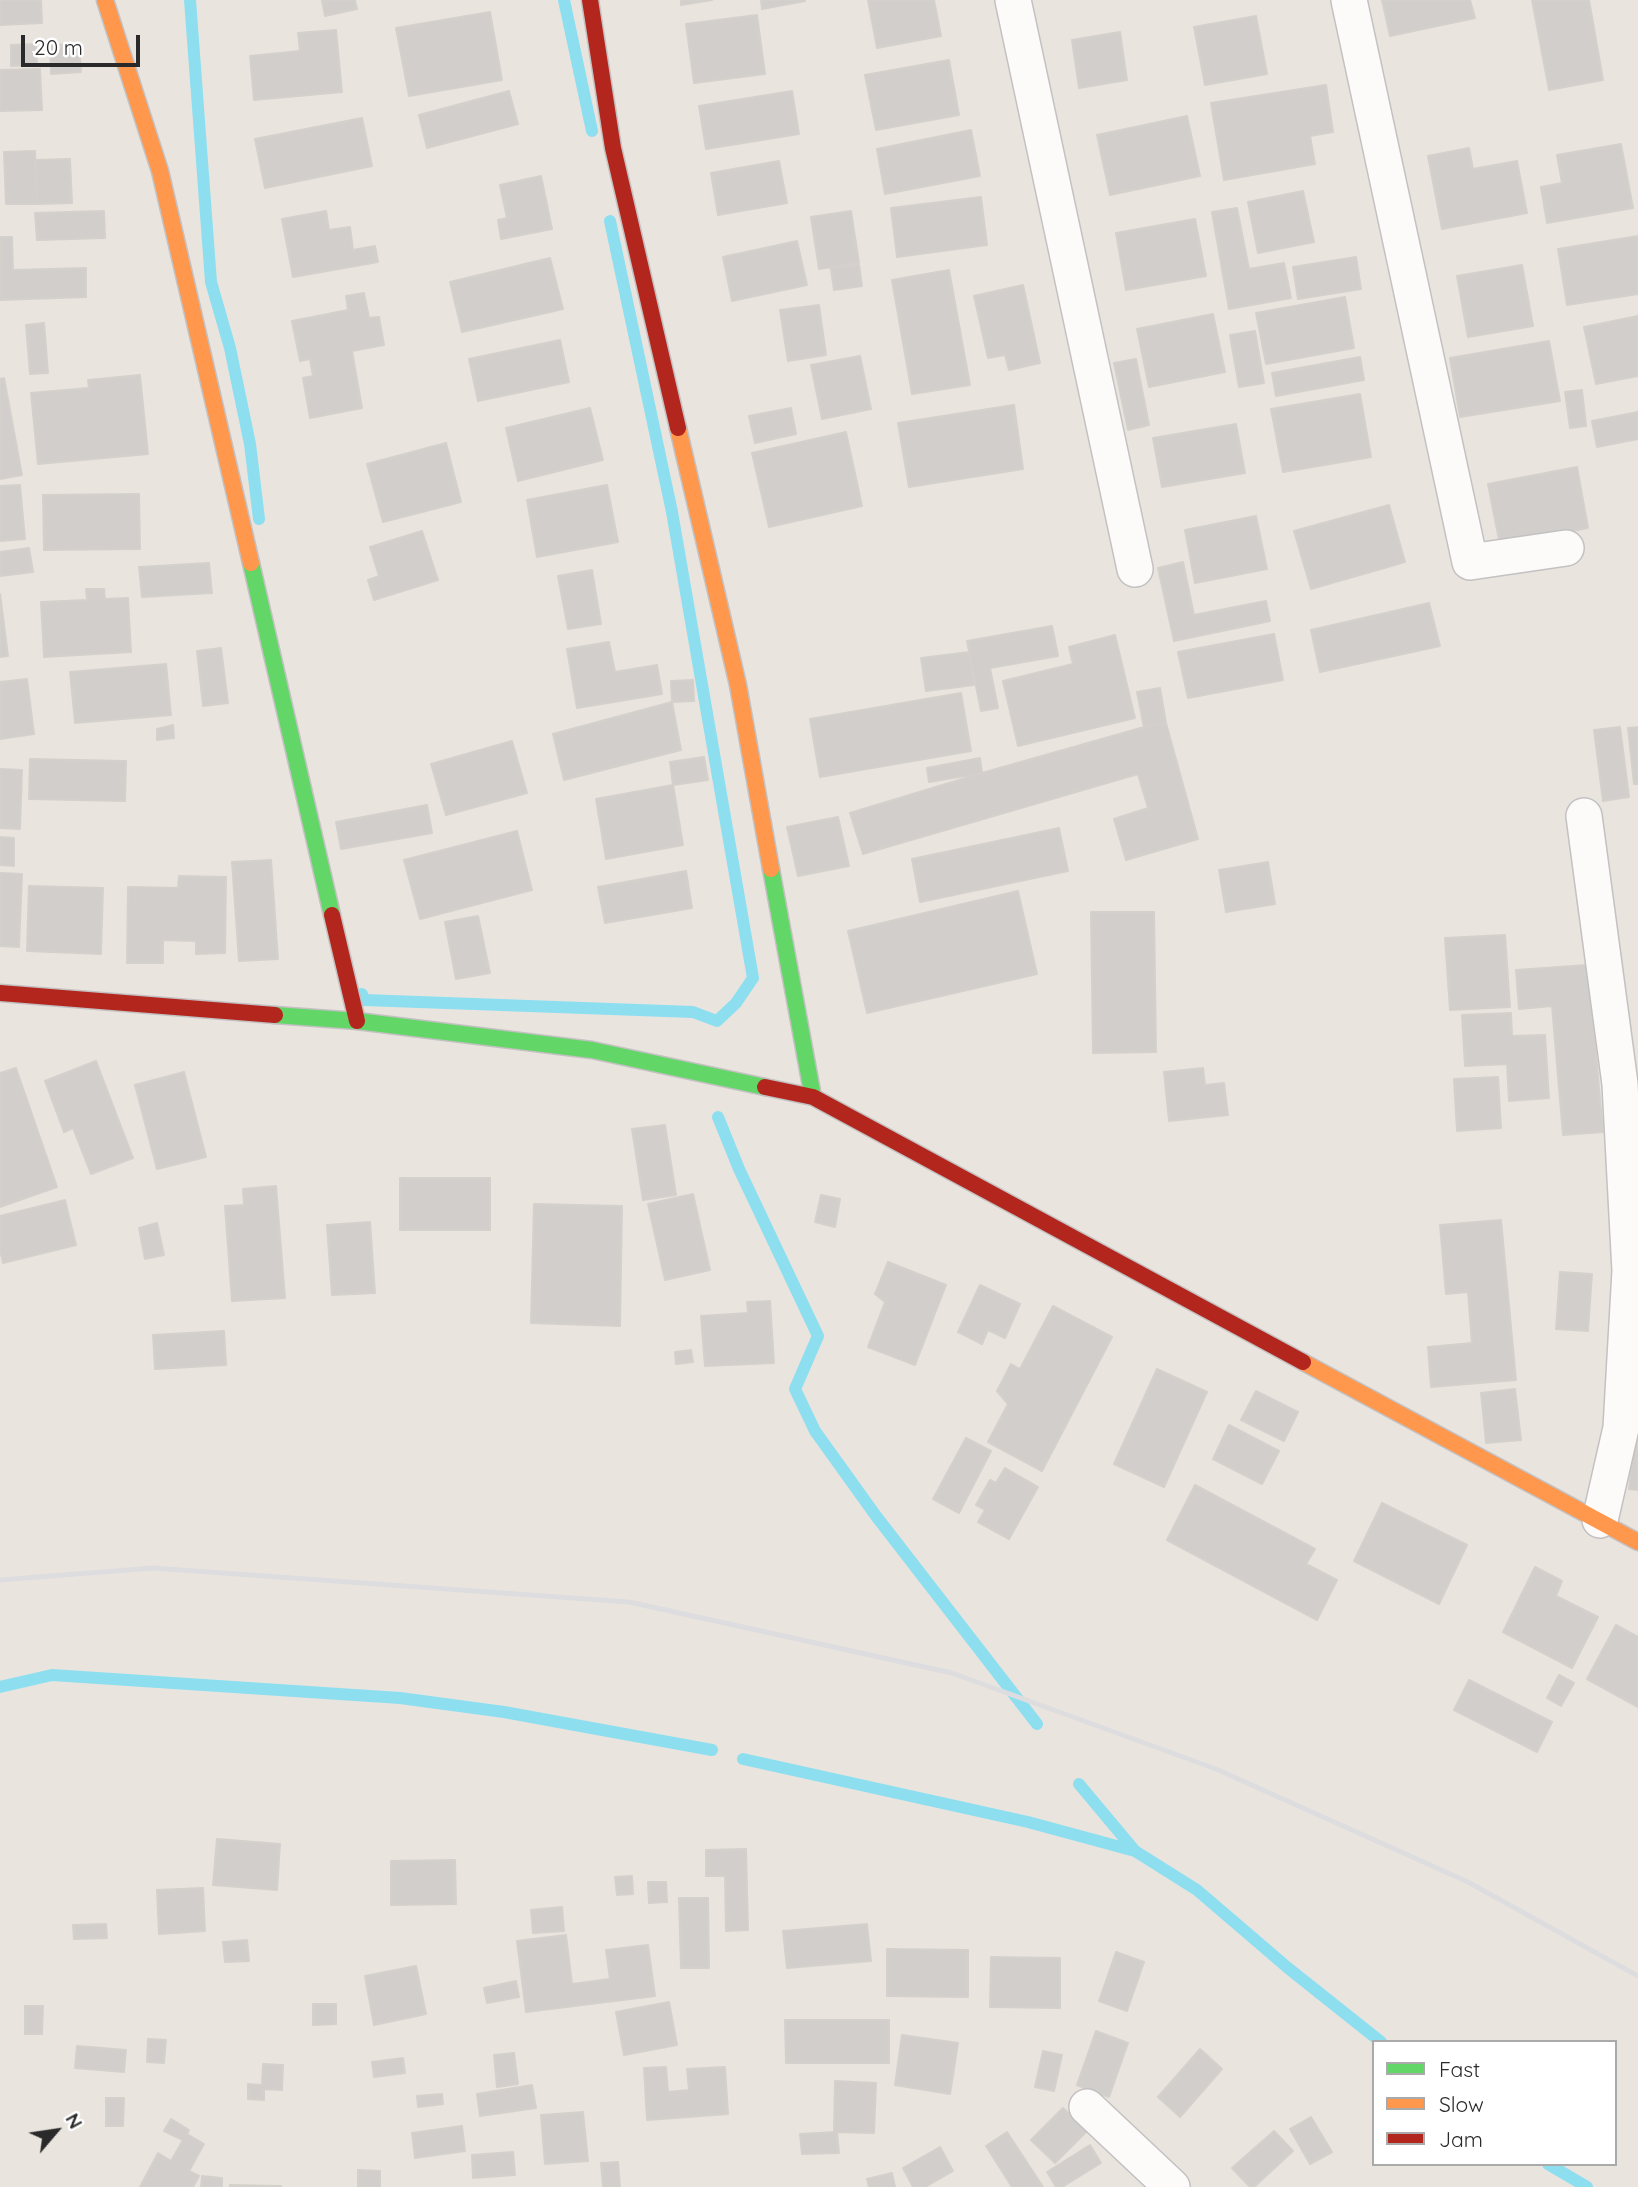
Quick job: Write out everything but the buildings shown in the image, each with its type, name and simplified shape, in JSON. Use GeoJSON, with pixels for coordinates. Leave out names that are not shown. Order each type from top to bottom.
{"type":"FeatureCollection","features":[{"type":"Feature","properties":{"kind":"street"},"geometry":{"type":"LineString","coordinates":[[106,0],[160,171],[357,1021]]}},
{"type":"Feature","properties":{"kind":"street"},"geometry":{"type":"LineString","coordinates":[[590,0],[612,148],[738,685],[813,1097]]}},
{"type":"Feature","properties":{"kind":"street"},"geometry":{"type":"LineString","coordinates":[[1013,0],[1135,569]]}},
{"type":"Feature","properties":{"kind":"street"},"geometry":{"type":"LineString","coordinates":[[1349,0],[1470,562],[1566,548]]}},
{"type":"Feature","properties":{"kind":"street"},"geometry":{"type":"LineString","coordinates":[[1584,816],[1620,1084],[1630,1271],[1621,1428],[1600,1520]]}},
{"type":"Feature","properties":{"kind":"street"},"geometry":{"type":"LineString","coordinates":[[0,993],[357,1021],[592,1050],[813,1097],[1638,1542]]}},
{"type":"Feature","properties":{"kind":"street"},"geometry":{"type":"LineString","coordinates":[[1087,2108],[1172,2187]]}},
{"type":"Feature","properties":{"kind":"waterway"},"geometry":{"type":"LineString","coordinates":[[190,0],[211,282],[230,348],[250,444],[259,519]]}},
{"type":"Feature","properties":{"kind":"waterway"},"geometry":{"type":"LineString","coordinates":[[564,0],[592,131]]}},
{"type":"Feature","properties":{"kind":"waterway"},"geometry":{"type":"LineString","coordinates":[[362,994],[364,1000],[693,1012],[717,1021],[736,1003],[753,978],[672,512],[610,221]]}},
{"type":"Feature","properties":{"kind":"waterway"},"geometry":{"type":"LineString","coordinates":[[718,1117],[739,1169],[818,1336],[795,1389],[815,1431],[876,1516],[1037,1724]]}},
{"type":"Feature","properties":{"kind":"waterway"},"geometry":{"type":"LineString","coordinates":[[0,1687],[52,1675],[400,1698],[504,1712],[712,1750]]}},
{"type":"Feature","properties":{"kind":"waterway"},"geometry":{"type":"LineString","coordinates":[[743,1759],[1028,1822],[1135,1851]]}},
{"type":"Feature","properties":{"kind":"waterway"},"geometry":{"type":"LineString","coordinates":[[1079,1784],[1135,1851],[1197,1890],[1288,1968],[1378,2040]]}},
{"type":"Feature","properties":{"kind":"waterway"},"geometry":{"type":"LineString","coordinates":[[1551,2166],[1587,2187]]}},
{"type":"Feature","properties":{"kind":"railway"},"geometry":{"type":"LineString","coordinates":[[0,1580],[153,1568],[629,1602],[952,1673],[1216,1769],[1468,1882],[1638,1976]]}},
{"type":"Feature","properties":{"kind":"traffic: fast"},"geometry":{"type":"LineString","coordinates":[[251,563],[332,915]]}},
{"type":"Feature","properties":{"kind":"traffic: fast"},"geometry":{"type":"LineString","coordinates":[[771,869],[813,1097]]}},
{"type":"Feature","properties":{"kind":"traffic: fast"},"geometry":{"type":"LineString","coordinates":[[275,1015],[357,1021],[592,1050],[765,1087]]}},
{"type":"Feature","properties":{"kind":"traffic: slow"},"geometry":{"type":"LineString","coordinates":[[105,0],[160,171],[251,563]]}},
{"type":"Feature","properties":{"kind":"traffic: slow"},"geometry":{"type":"LineString","coordinates":[[678,428],[738,685],[771,869]]}},
{"type":"Feature","properties":{"kind":"traffic: slow"},"geometry":{"type":"LineString","coordinates":[[1303,1362],[1638,1542]]}},
{"type":"Feature","properties":{"kind":"traffic: jam"},"geometry":{"type":"LineString","coordinates":[[590,0],[613,148],[678,428]]}},
{"type":"Feature","properties":{"kind":"traffic: jam"},"geometry":{"type":"LineString","coordinates":[[332,915],[357,1021]]}},
{"type":"Feature","properties":{"kind":"traffic: jam"},"geometry":{"type":"LineString","coordinates":[[0,993],[275,1015]]}},
{"type":"Feature","properties":{"kind":"traffic: jam"},"geometry":{"type":"LineString","coordinates":[[765,1087],[813,1097],[1303,1362]]}}]}
